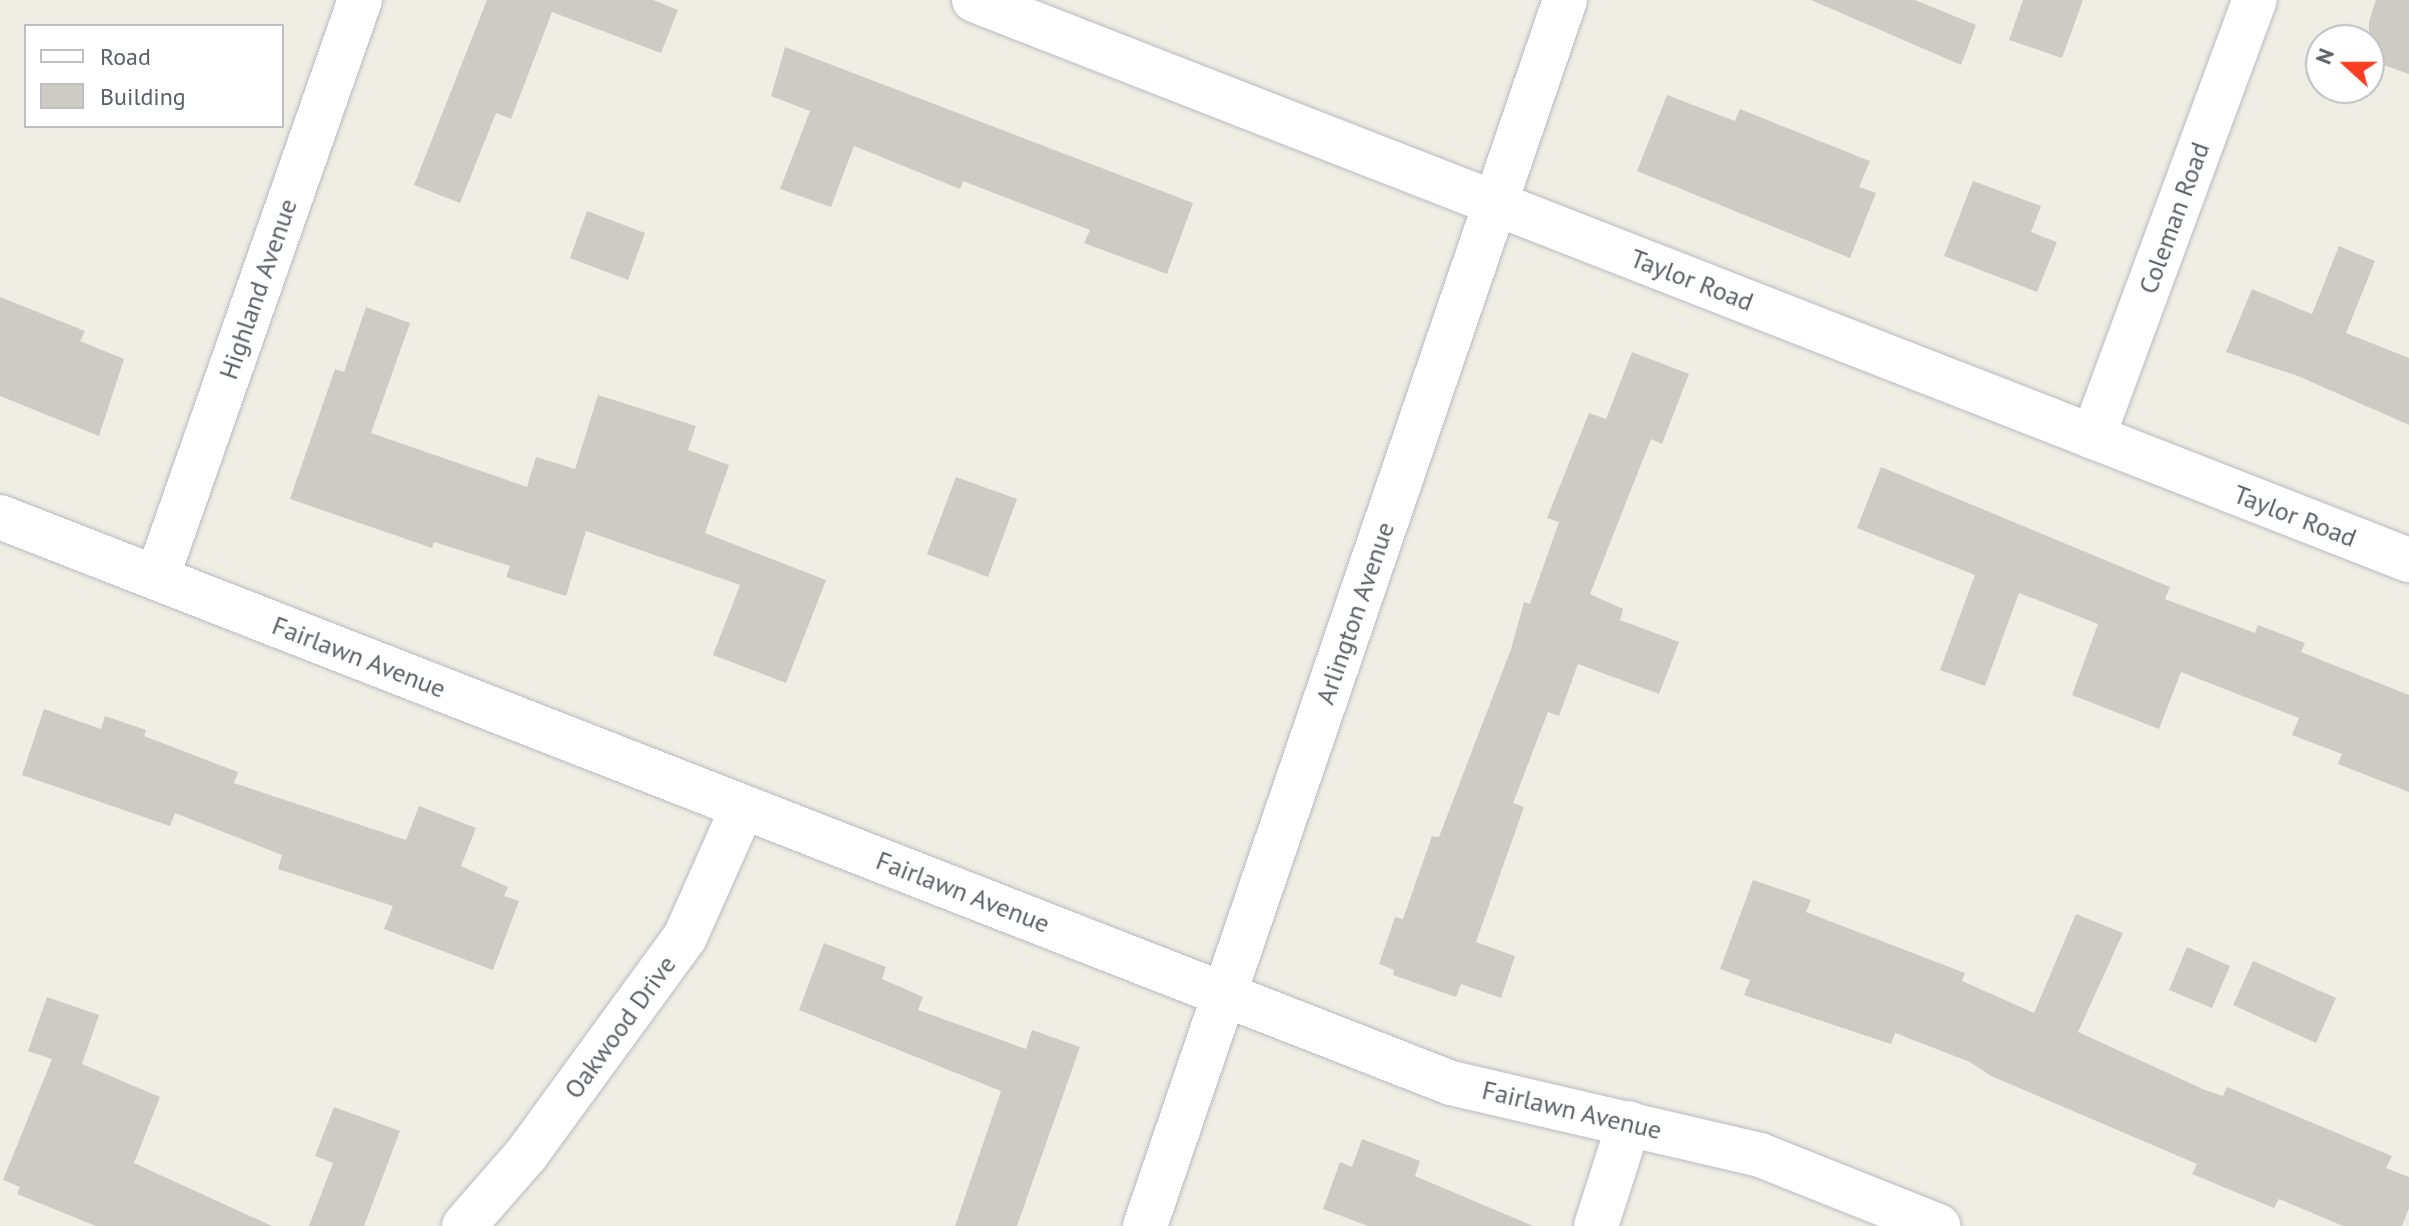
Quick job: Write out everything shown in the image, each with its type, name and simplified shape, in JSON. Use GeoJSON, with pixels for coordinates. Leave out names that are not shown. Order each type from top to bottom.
{"type":"FeatureCollection","features":[{"type":"Feature","properties":{"kind":"street","name":"Highland Avenue"},"geometry":{"type":"LineString","coordinates":[[157,578],[360,0]]}},
{"type":"Feature","properties":{"kind":"street","name":"Taylor Road"},"geometry":{"type":"LineString","coordinates":[[974,0],[2409,560]]}},
{"type":"Feature","properties":{"kind":"street","name":"Arlington Avenue"},"geometry":{"type":"LineString","coordinates":[[1145,1226],[1565,0]]}},
{"type":"Feature","properties":{"kind":"street","name":"Coleman Road"},"geometry":{"type":"LineString","coordinates":[[2093,437],[2255,0]]}},
{"type":"Feature","properties":{"kind":"street","name":"Fairlawn Avenue"},"geometry":{"type":"LineString","coordinates":[[0,517],[1451,1083],[1760,1155],[1938,1226]]}},
{"type":"Feature","properties":{"kind":"street","name":"Oakwood Drive"},"geometry":{"type":"LineString","coordinates":[[464,1226],[526,1155],[685,937],[743,807]]}},
{"type":"Feature","properties":{"kind":"street"},"geometry":{"type":"LineString","coordinates":[[1596,1226],[1629,1123]]}},
{"type":"Feature","properties":{"kind":"building"},"geometry":{"type":"Polygon","coordinates":[[[487,0],[653,0],[678,10],[661,53],[552,12],[511,119],[496,113],[460,203],[414,185],[487,0]]]}},
{"type":"Feature","properties":{"kind":"building"},"geometry":{"type":"Polygon","coordinates":[[[1811,0],[1915,0],[1976,25],[1961,65],[1811,0]]]}},
{"type":"Feature","properties":{"kind":"building"},"geometry":{"type":"Polygon","coordinates":[[[2023,0],[2083,0],[2062,58],[2009,40],[2023,0]]]}},
{"type":"Feature","properties":{"kind":"building"},"geometry":{"type":"Polygon","coordinates":[[[2376,0],[2409,0],[2409,74],[2385,66],[2385,24],[2369,24],[2376,0]]]}},
{"type":"Feature","properties":{"kind":"building"},"geometry":{"type":"Polygon","coordinates":[[[785,47],[1193,203],[1167,274],[1084,243],[1090,230],[963,181],[960,189],[854,146],[831,207],[780,189],[810,111],[771,96],[785,47]]]}},
{"type":"Feature","properties":{"kind":"building"},"geometry":{"type":"Polygon","coordinates":[[[1667,95],[1735,121],[1740,109],[1870,161],[1859,187],[1876,193],[1850,258],[1637,171],[1667,95]]]}},
{"type":"Feature","properties":{"kind":"building"},"geometry":{"type":"Polygon","coordinates":[[[1973,181],[2041,206],[2031,232],[2057,242],[2037,292],[1944,256],[1973,181]]]}},
{"type":"Feature","properties":{"kind":"building"},"geometry":{"type":"Polygon","coordinates":[[[587,211],[645,233],[628,280],[570,258],[587,211]]]}},
{"type":"Feature","properties":{"kind":"building"},"geometry":{"type":"Polygon","coordinates":[[[2339,246],[2375,261],[2346,333],[2409,358],[2409,425],[2298,376],[2226,352],[2252,289],[2312,314],[2339,246]]]}},
{"type":"Feature","properties":{"kind":"building"},"geometry":{"type":"Polygon","coordinates":[[[0,297],[85,331],[80,341],[124,359],[99,436],[0,396],[0,297]]]}},
{"type":"Feature","properties":{"kind":"building"},"geometry":{"type":"Polygon","coordinates":[[[366,307],[410,323],[371,433],[527,487],[536,457],[575,469],[598,395],[696,426],[688,450],[729,465],[705,533],[826,580],[786,683],[713,655],[740,585],[586,531],[566,596],[506,577],[510,566],[434,542],[432,548],[290,499],[335,369],[344,372],[366,307]]]}},
{"type":"Feature","properties":{"kind":"building"},"geometry":{"type":"Polygon","coordinates":[[[1632,352],[1689,374],[1662,444],[1651,439],[1590,594],[1623,609],[1620,620],[1679,642],[1659,694],[1578,664],[1559,716],[1548,712],[1513,803],[1524,807],[1476,942],[1515,956],[1501,998],[1461,984],[1456,997],[1393,975],[1394,970],[1379,964],[1395,917],[1403,919],[1432,836],[1439,837],[1511,649],[1524,602],[1530,604],[1559,522],[1547,518],[1589,413],[1606,419],[1632,352]]]}},
{"type":"Feature","properties":{"kind":"building"},"geometry":{"type":"Polygon","coordinates":[[[1881,467],[2170,587],[2165,599],[2255,633],[2258,625],[2305,643],[2301,652],[2409,695],[2409,792],[2338,764],[2342,754],[2292,735],[2299,718],[2181,672],[2159,729],[2072,695],[2098,624],[2019,593],[1985,686],[1940,670],[1975,575],[1857,528],[1881,467]]]}},
{"type":"Feature","properties":{"kind":"building"},"geometry":{"type":"Polygon","coordinates":[[[956,477],[1017,499],[988,577],[927,554],[956,477]]]}},
{"type":"Feature","properties":{"kind":"building"},"geometry":{"type":"Polygon","coordinates":[[[44,709],[101,729],[105,716],[146,730],[144,736],[238,772],[234,783],[406,840],[419,806],[476,828],[461,866],[508,887],[504,896],[519,901],[493,970],[384,929],[393,906],[278,869],[282,855],[175,813],[170,826],[22,775],[44,709]]]}},
{"type":"Feature","properties":{"kind":"building"},"geometry":{"type":"Polygon","coordinates":[[[1753,880],[1811,900],[1806,912],[1965,973],[1962,981],[2034,1013],[2076,914],[2123,933],[2078,1032],[2205,1090],[2223,1096],[2227,1087],[2392,1156],[2386,1168],[2409,1177],[2409,1208],[2402,1226],[2343,1226],[2279,1199],[2274,1208],[2192,1174],[2197,1164],[1991,1076],[1970,1062],[1895,1033],[1891,1044],[1744,995],[1750,980],[1720,969],[1753,880]]]}},
{"type":"Feature","properties":{"kind":"building"},"geometry":{"type":"Polygon","coordinates":[[[824,943],[886,967],[882,979],[923,997],[918,1010],[1026,1049],[1032,1030],[1080,1047],[1017,1226],[955,1226],[1001,1091],[799,1010],[824,943]]]}},
{"type":"Feature","properties":{"kind":"building"},"geometry":{"type":"Polygon","coordinates":[[[2187,947],[2230,966],[2212,1008],[2169,990],[2187,947]]]}},
{"type":"Feature","properties":{"kind":"building"},"geometry":{"type":"Polygon","coordinates":[[[2253,961],[2336,998],[2316,1043],[2233,1005],[2253,961]]]}},
{"type":"Feature","properties":{"kind":"building"},"geometry":{"type":"Polygon","coordinates":[[[47,997],[99,1015],[82,1064],[160,1097],[134,1163],[272,1226],[96,1226],[17,1194],[20,1187],[3,1180],[52,1059],[28,1051],[47,997]]]}},
{"type":"Feature","properties":{"kind":"building"},"geometry":{"type":"Polygon","coordinates":[[[334,1107],[400,1131],[364,1226],[309,1226],[333,1163],[315,1156],[334,1107]]]}},
{"type":"Feature","properties":{"kind":"building"},"geometry":{"type":"Polygon","coordinates":[[[1362,1139],[1420,1161],[1415,1176],[1533,1226],[1368,1226],[1323,1209],[1340,1162],[1352,1167],[1362,1139]]]}}]}
